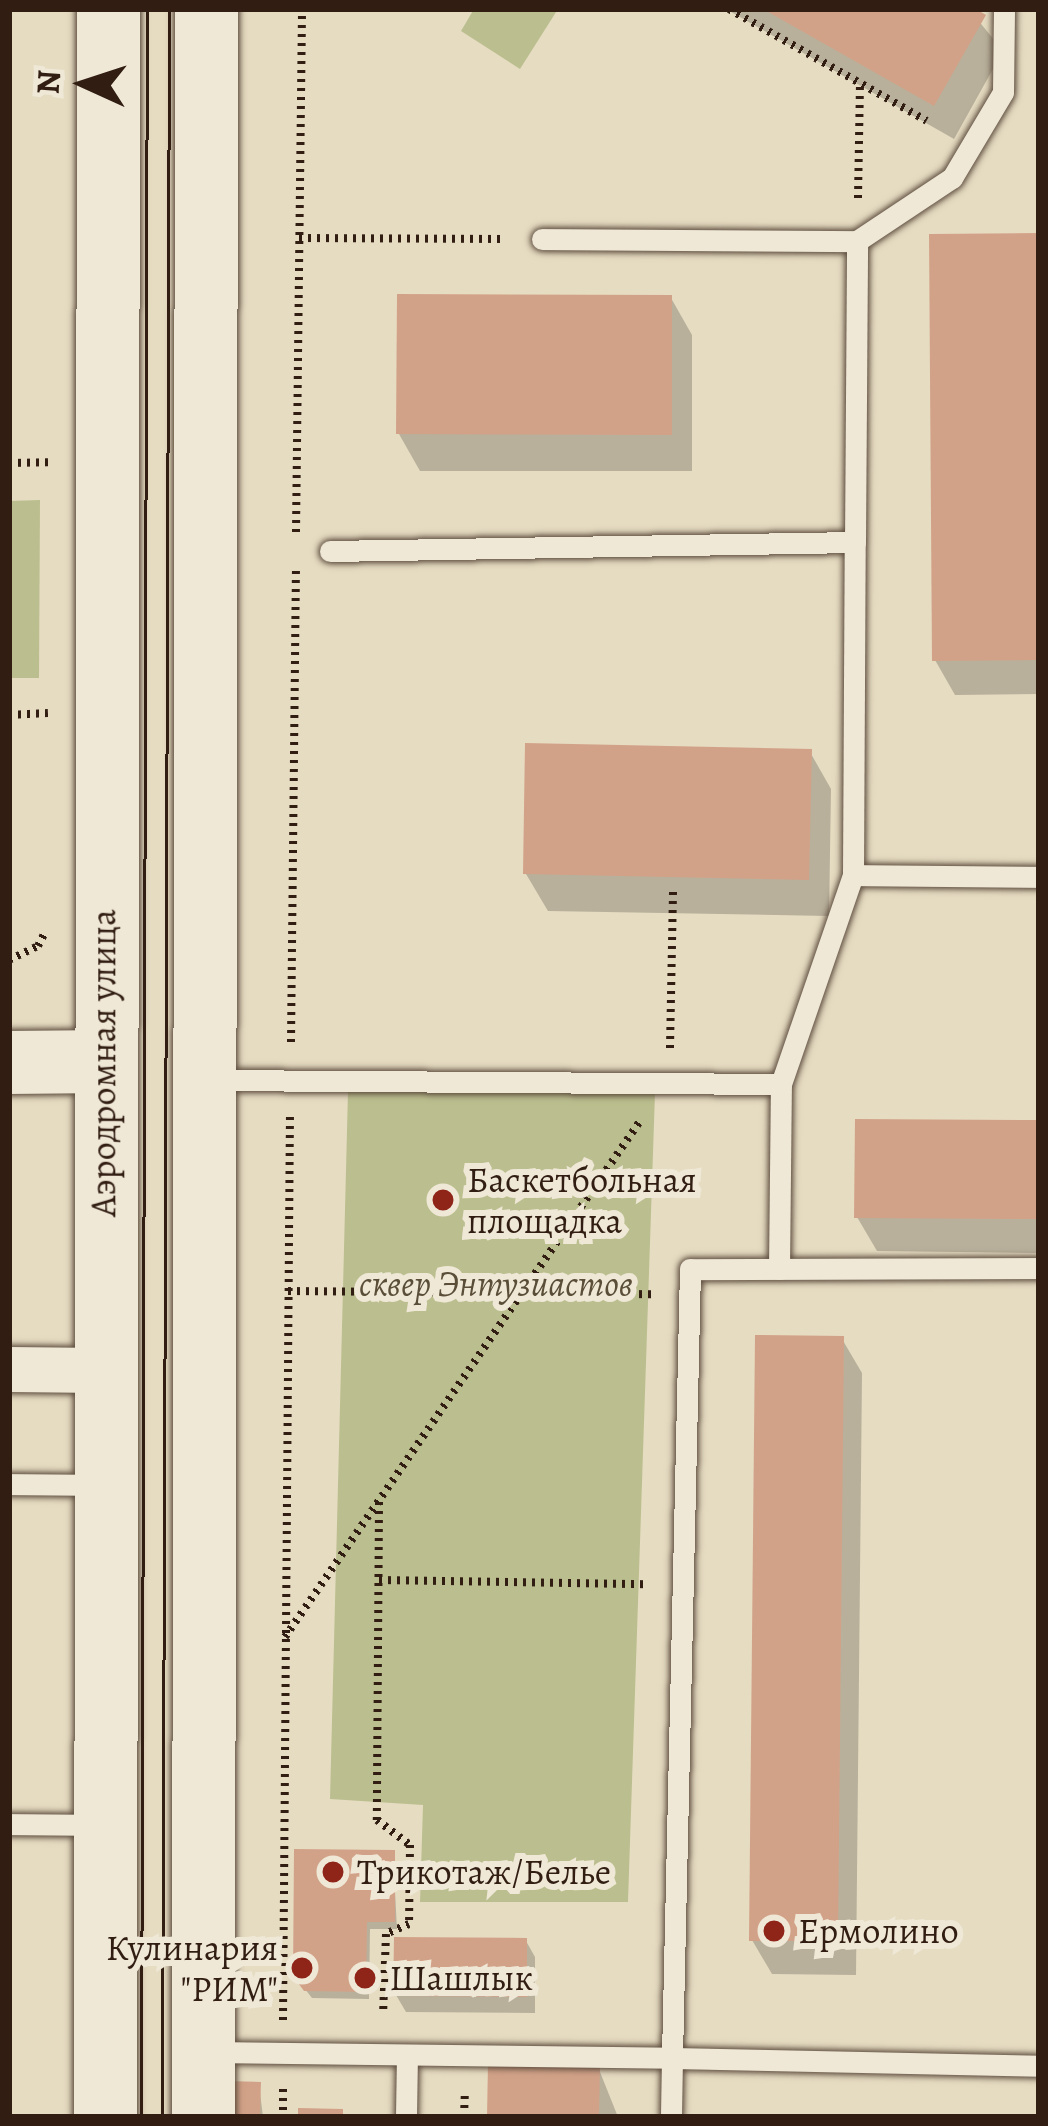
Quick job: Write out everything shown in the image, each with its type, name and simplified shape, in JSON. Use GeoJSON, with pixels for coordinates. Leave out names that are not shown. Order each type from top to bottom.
{"type":"FeatureCollection","features":[{"type":"Feature","properties":{"kind":"main road","name":"Аэродромная улица"},"geometry":{"type":"LineString","coordinates":[[105,2117],[102,1370],[108,9]]}},
{"type":"Feature","properties":{"kind":"main road"},"geometry":{"type":"LineString","coordinates":[[203,2117],[206,9]]}},
{"type":"Feature","properties":{"kind":"main road"},"geometry":{"type":"LineString","coordinates":[[9,1061],[104,1060]]}},
{"type":"Feature","properties":{"kind":"street"},"geometry":{"type":"LineString","coordinates":[[9,1369],[102,1370]]}},
{"type":"Feature","properties":{"kind":"lane"},"geometry":{"type":"LineString","coordinates":[[542,239],[857,241],[952,178],[1003,92],[1004,9]]}},
{"type":"Feature","properties":{"kind":"lane"},"geometry":{"type":"LineString","coordinates":[[779,1269],[781,1084],[853,874],[857,241]]}},
{"type":"Feature","properties":{"kind":"lane"},"geometry":{"type":"LineString","coordinates":[[330,550],[855,542]]}},
{"type":"Feature","properties":{"kind":"lane"},"geometry":{"type":"LineString","coordinates":[[853,874],[1039,877]]}},
{"type":"Feature","properties":{"kind":"lane"},"geometry":{"type":"LineString","coordinates":[[205,1080],[781,1084]]}},
{"type":"Feature","properties":{"kind":"lane"},"geometry":{"type":"LineString","coordinates":[[671,2117],[689,1270],[1039,1268]]}},
{"type":"Feature","properties":{"kind":"lane"},"geometry":{"type":"LineString","coordinates":[[9,1484],[103,1485]]}},
{"type":"Feature","properties":{"kind":"lane"},"geometry":{"type":"LineString","coordinates":[[9,1824],[106,1826]]}},
{"type":"Feature","properties":{"kind":"lane"},"geometry":{"type":"LineString","coordinates":[[203,2052],[1039,2066]]}},
{"type":"Feature","properties":{"kind":"lane"},"geometry":{"type":"LineString","coordinates":[[406,2117],[407,2055]]}},
{"type":"Feature","properties":{"kind":"path"},"geometry":{"type":"LineString","coordinates":[[729,9],[927,122]]}},
{"type":"Feature","properties":{"kind":"path"},"geometry":{"type":"LineString","coordinates":[[857,241],[860,83]]}},
{"type":"Feature","properties":{"kind":"path"},"geometry":{"type":"LineString","coordinates":[[299,238],[542,239]]}},
{"type":"Feature","properties":{"kind":"path"},"geometry":{"type":"LineString","coordinates":[[9,463],[50,462]]}},
{"type":"Feature","properties":{"kind":"path"},"geometry":{"type":"LineString","coordinates":[[9,715],[48,713]]}},
{"type":"Feature","properties":{"kind":"path"},"geometry":{"type":"LineString","coordinates":[[284,1638],[666,1083],[673,891]]}},
{"type":"Feature","properties":{"kind":"path"},"geometry":{"type":"LineString","coordinates":[[670,1049],[692,1049]]}},
{"type":"Feature","properties":{"kind":"path"},"geometry":{"type":"LineString","coordinates":[[288,1291],[689,1294]]}},
{"type":"Feature","properties":{"kind":"path"},"geometry":{"type":"LineString","coordinates":[[379,1501],[377,1820],[410,1845],[409,1924],[386,1934],[383,2015]]}},
{"type":"Feature","properties":{"kind":"path"},"geometry":{"type":"LineString","coordinates":[[378,1580],[683,1584]]}},
{"type":"Feature","properties":{"kind":"green space"},"geometry":{"type":"Polygon","coordinates":[[[474,9],[558,9],[520,69],[461,31],[474,9]]]}},
{"type":"Feature","properties":{"kind":"green space"},"geometry":{"type":"Polygon","coordinates":[[[40,500],[39,678],[9,678],[9,501],[40,500]]]}},
{"type":"Feature","properties":{"kind":"green space","name":"сквер Энтузиастов"},"geometry":{"type":"Polygon","coordinates":[[[348,1091],[655,1093],[628,1902],[420,1902],[423,1805],[330,1799],[348,1091]]]}},
{"type":"Feature","properties":{"kind":"building"},"geometry":{"type":"Polygon","coordinates":[[[763,9],[976,9],[986,15],[934,106],[763,9]]]}},
{"type":"Feature","properties":{"kind":"building"},"geometry":{"type":"Polygon","coordinates":[[[1039,233],[1039,660],[932,661],[929,234],[1039,233]]]}},
{"type":"Feature","properties":{"kind":"building"},"geometry":{"type":"Polygon","coordinates":[[[397,294],[672,295],[672,435],[396,434],[397,294]]]}},
{"type":"Feature","properties":{"kind":"building"},"geometry":{"type":"Polygon","coordinates":[[[525,743],[812,749],[809,880],[523,874],[525,743]]]}},
{"type":"Feature","properties":{"kind":"building"},"geometry":{"type":"Polygon","coordinates":[[[855,1119],[1039,1120],[1039,1219],[854,1218],[855,1119]]]}},
{"type":"Feature","properties":{"kind":"building"},"geometry":{"type":"Polygon","coordinates":[[[755,1335],[844,1336],[838,1941],[749,1941],[755,1335]]]}},
{"type":"Feature","properties":{"kind":"building"},"geometry":{"type":"Polygon","coordinates":[[[294,1849],[395,1850],[395,1922],[367,1922],[366,1992],[304,1991],[293,1976],[294,1849]]]}},
{"type":"Feature","properties":{"kind":"building"},"geometry":{"type":"Polygon","coordinates":[[[394,1937],[527,1938],[527,1997],[393,1996],[394,1937]]]}},
{"type":"Feature","properties":{"kind":"building"},"geometry":{"type":"Polygon","coordinates":[[[488,2062],[600,2065],[599,2117],[487,2117],[488,2062]]]}},
{"type":"Feature","properties":{"kind":"building"},"geometry":{"type":"Polygon","coordinates":[[[224,2081],[261,2082],[260,2117],[224,2117],[224,2081]]]}},
{"type":"Feature","properties":{"kind":"building"},"geometry":{"type":"Polygon","coordinates":[[[298,2108],[343,2109],[343,2117],[298,2117],[298,2108]]]}},
{"type":"Feature","properties":{"kind":"tram line"},"geometry":{"type":"LineString","coordinates":[[141,2117],[147,9]]}},
{"type":"Feature","properties":{"kind":"tram line"},"geometry":{"type":"LineString","coordinates":[[162,2117],[169,9]]}},
{"type":"Feature","properties":{"kind":"place","name":"Баскетбольная площадка"},"geometry":{"type":"Point","coordinates":[443,1200]}},
{"type":"Feature","properties":{"kind":"place","name":"Трикотаж/Белье"},"geometry":{"type":"Point","coordinates":[333,1872]}},
{"type":"Feature","properties":{"kind":"place","name":"Ермолино"},"geometry":{"type":"Point","coordinates":[774,1931]}},
{"type":"Feature","properties":{"kind":"place","name":"Кулинария \"РИМ\""},"geometry":{"type":"Point","coordinates":[302,1968]}},
{"type":"Feature","properties":{"kind":"place","name":"Шашлык"},"geometry":{"type":"Point","coordinates":[365,1978]}}]}
